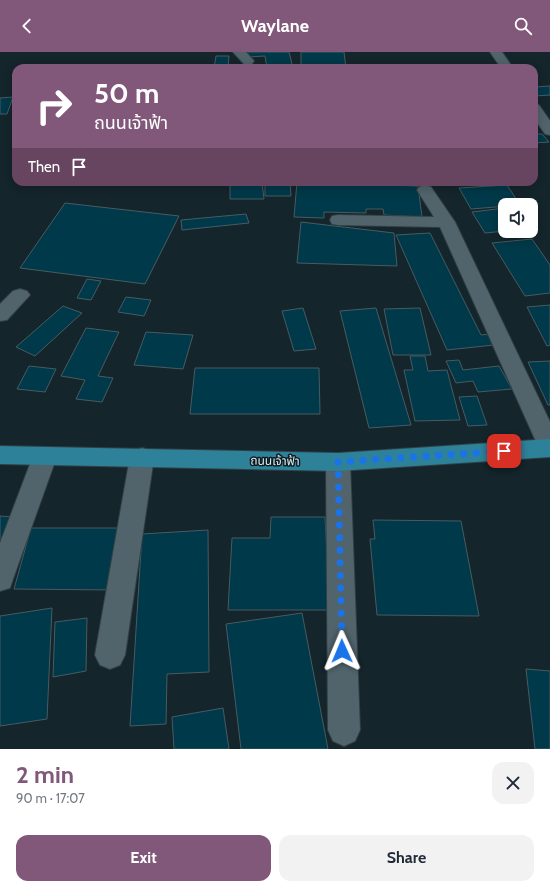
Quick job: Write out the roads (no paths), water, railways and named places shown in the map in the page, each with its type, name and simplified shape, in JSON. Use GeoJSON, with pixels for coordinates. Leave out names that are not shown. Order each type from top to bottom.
{"type":"FeatureCollection","features":[{"type":"Feature","properties":{"kind":"main road","name":"ถนนเจ้าฟ้า"},"geometry":{"type":"LineString","coordinates":[[0,455],[338,462],[550,447]]}},
{"type":"Feature","properties":{"kind":"street"},"geometry":{"type":"LineString","coordinates":[[496,52],[504,64]]}},
{"type":"Feature","properties":{"kind":"street"},"geometry":{"type":"LineString","coordinates":[[538,114],[550,131]]}},
{"type":"Feature","properties":{"kind":"street"},"geometry":{"type":"LineString","coordinates":[[425,190],[446,222],[550,447]]}},
{"type":"Feature","properties":{"kind":"street"},"geometry":{"type":"LineString","coordinates":[[338,220],[446,222]]}},
{"type":"Feature","properties":{"kind":"street"},"geometry":{"type":"LineString","coordinates":[[0,315],[20,295]]}},
{"type":"Feature","properties":{"kind":"street"},"geometry":{"type":"LineString","coordinates":[[0,579],[45,456]]}},
{"type":"Feature","properties":{"kind":"street"},"geometry":{"type":"LineString","coordinates":[[110,655],[142,457]]}},
{"type":"Feature","properties":{"kind":"street"},"geometry":{"type":"LineString","coordinates":[[338,462],[344,730]]}}]}
